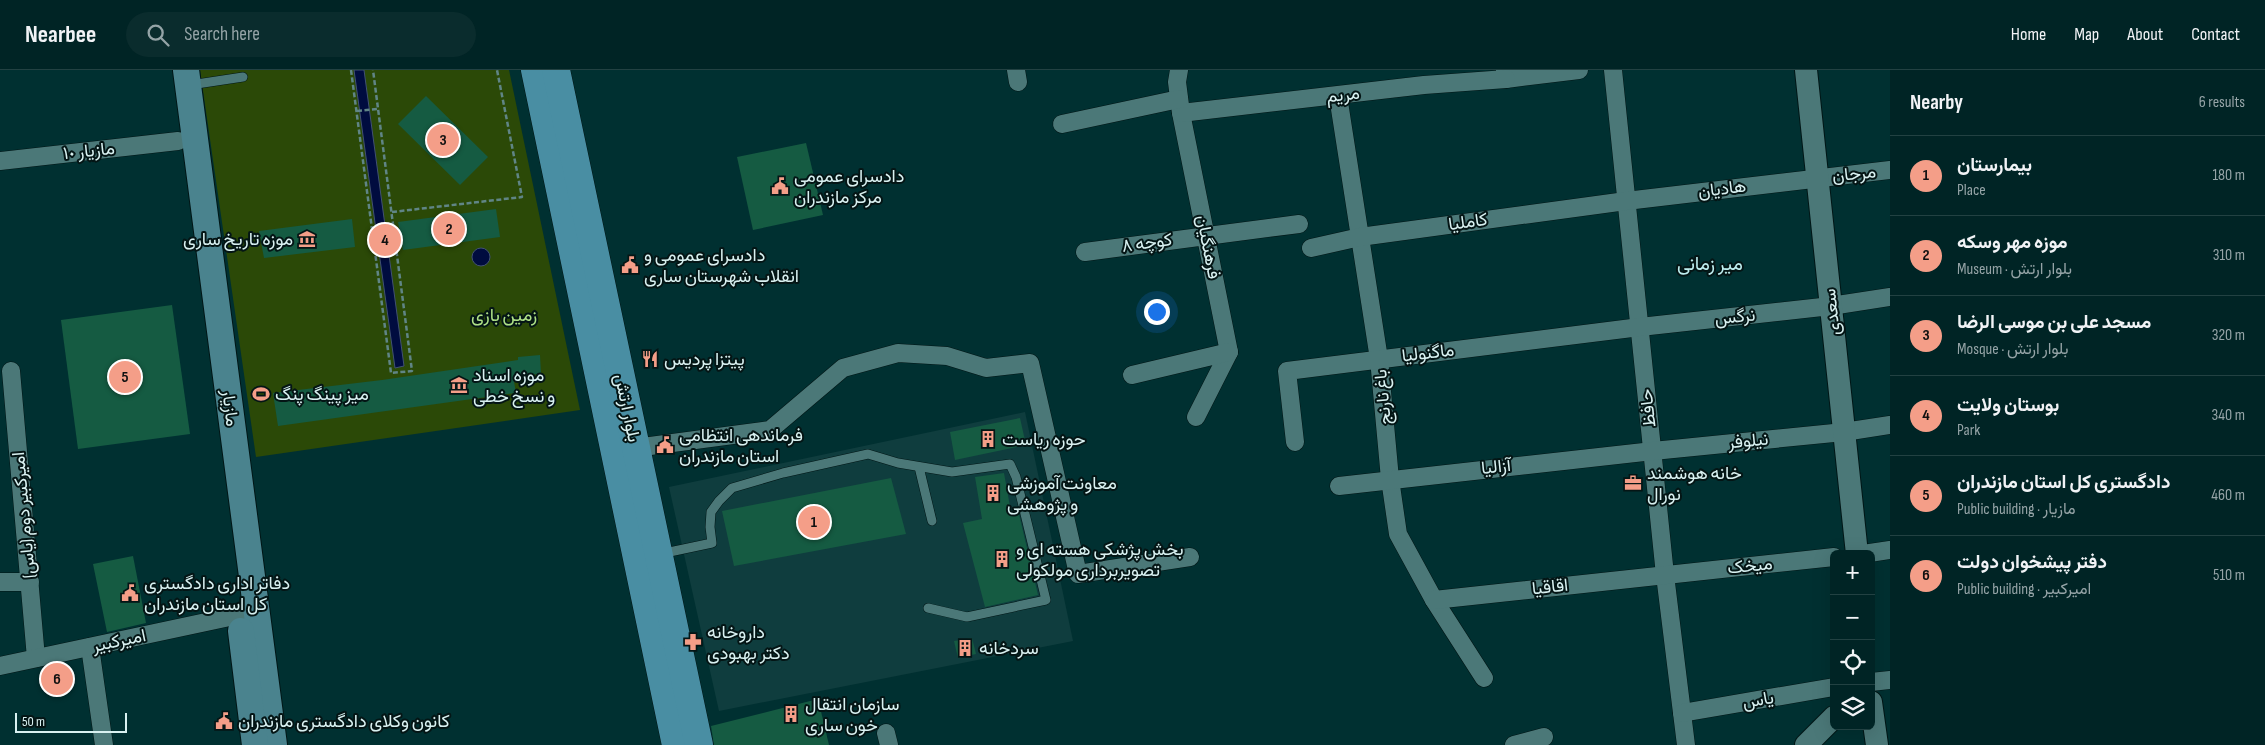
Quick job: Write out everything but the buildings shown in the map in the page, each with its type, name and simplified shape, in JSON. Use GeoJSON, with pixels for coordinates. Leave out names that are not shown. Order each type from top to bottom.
{"type":"FeatureCollection","features":[{"type":"Feature","properties":{"kind":"main road","name":"بلوار ارتش"},"geometry":{"type":"LineString","coordinates":[[535,70],[624,450],[647,557],[699,745]]}},
{"type":"Feature","properties":{"kind":"main road","name":"بلوار ارتش"},"geometry":{"type":"LineString","coordinates":[[556,70],[624,450]]}},
{"type":"Feature","properties":{"kind":"main road","name":"مازیار"},"geometry":{"type":"LineString","coordinates":[[178,73],[178,141],[274,745]]}},
{"type":"Feature","properties":{"kind":"main road","name":"مازیار"},"geometry":{"type":"LineString","coordinates":[[178,73],[228,459],[239,615],[255,745]]}},
{"type":"Feature","properties":{"kind":"main road","name":"بلوار ارتش"},"geometry":{"type":"LineString","coordinates":[[647,557],[676,745]]}},
{"type":"Feature","properties":{"kind":"street","name":"فرهنگیان"},"geometry":{"type":"LineString","coordinates":[[1179,70],[1180,106],[1229,352]]}},
{"type":"Feature","properties":{"kind":"street"},"geometry":{"type":"LineString","coordinates":[[1505,74],[1579,70]]}},
{"type":"Feature","properties":{"kind":"street","name":"حافظ"},"geometry":{"type":"LineString","coordinates":[[1613,70],[1652,450],[1686,745]]}},
{"type":"Feature","properties":{"kind":"street","name":"سعدی"},"geometry":{"type":"LineString","coordinates":[[1806,70],[1857,550]]}},
{"type":"Feature","properties":{"kind":"street","name":"مریم"},"geometry":{"type":"LineString","coordinates":[[1062,124],[1180,106],[1338,96],[1505,74]]}},
{"type":"Feature","properties":{"kind":"street","name":"باغ نارنج"},"geometry":{"type":"LineString","coordinates":[[1338,96],[1379,359],[1390,479],[1398,534],[1434,600],[1484,678]]}},
{"type":"Feature","properties":{"kind":"street","name":"مازیار ١٠"},"geometry":{"type":"LineString","coordinates":[[0,161],[178,141]]}},
{"type":"Feature","properties":{"kind":"street","name":"مرجان"},"geometry":{"type":"LineString","coordinates":[[1818,178],[1890,170]]}},
{"type":"Feature","properties":{"kind":"street","name":"هادیان"},"geometry":{"type":"LineString","coordinates":[[1626,201],[1818,178]]}},
{"type":"Feature","properties":{"kind":"street","name":"کاملیا"},"geometry":{"type":"LineString","coordinates":[[1311,248],[1360,237],[1626,201]]}},
{"type":"Feature","properties":{"kind":"street","name":"کوچه ۸"},"geometry":{"type":"LineString","coordinates":[[1085,252],[1299,224]]}},
{"type":"Feature","properties":{"kind":"street","name":"نرگس"},"geometry":{"type":"LineString","coordinates":[[1640,327],[1831,306],[1890,297]]}},
{"type":"Feature","properties":{"kind":"street","name":"ماگنولیا"},"geometry":{"type":"LineString","coordinates":[[1295,442],[1287,371],[1640,327]]}},
{"type":"Feature","properties":{"kind":"street"},"geometry":{"type":"LineString","coordinates":[[1132,374],[1229,352]]}},
{"type":"Feature","properties":{"kind":"street"},"geometry":{"type":"LineString","coordinates":[[1196,417],[1229,352]]}},
{"type":"Feature","properties":{"kind":"street"},"geometry":{"type":"LineString","coordinates":[[624,450],[770,430],[842,368],[898,353],[947,356],[986,368],[1030,363],[1078,574],[1190,557]]}},
{"type":"Feature","properties":{"kind":"street","name":"امیرکبیر دوم (یاس)"},"geometry":{"type":"LineString","coordinates":[[8,382],[30,582],[36,658]]}},
{"type":"Feature","properties":{"kind":"street","name":"نیلوفر"},"geometry":{"type":"LineString","coordinates":[[1652,450],[1844,432],[1890,425]]}},
{"type":"Feature","properties":{"kind":"street","name":"آزالیا"},"geometry":{"type":"LineString","coordinates":[[1339,486],[1652,450]]}},
{"type":"Feature","properties":{"kind":"street"},"geometry":{"type":"LineString","coordinates":[[1875,552],[1890,550]]}},
{"type":"Feature","properties":{"kind":"street","name":"میخک"},"geometry":{"type":"LineString","coordinates":[[1666,575],[1830,557]]}},
{"type":"Feature","properties":{"kind":"street","name":"اقاقیا"},"geometry":{"type":"LineString","coordinates":[[1434,600],[1666,575]]}},
{"type":"Feature","properties":{"kind":"street"},"geometry":{"type":"LineString","coordinates":[[0,582],[30,582]]}},
{"type":"Feature","properties":{"kind":"street","name":"امیرکبیر"},"geometry":{"type":"LineString","coordinates":[[0,666],[239,615]]}},
{"type":"Feature","properties":{"kind":"street"},"geometry":{"type":"LineString","coordinates":[[90,647],[104,745]]}},
{"type":"Feature","properties":{"kind":"street"},"geometry":{"type":"LineString","coordinates":[[1875,682],[1890,680]]}},
{"type":"Feature","properties":{"kind":"street","name":"یاس"},"geometry":{"type":"LineString","coordinates":[[1682,713],[1830,688]]}},
{"type":"Feature","properties":{"kind":"street"},"geometry":{"type":"LineString","coordinates":[[1806,745],[1830,721]]}},
{"type":"Feature","properties":{"kind":"street"},"geometry":{"type":"LineString","coordinates":[[1875,730],[1877,745]]}},
{"type":"Feature","properties":{"kind":"street"},"geometry":{"type":"LineString","coordinates":[[1514,745],[1544,737]]}},
{"type":"Feature","properties":{"kind":"lane"},"geometry":{"type":"LineString","coordinates":[[178,73],[243,77]]}},
{"type":"Feature","properties":{"kind":"lane"},"geometry":{"type":"LineString","coordinates":[[647,557],[712,543],[711,512],[732,488],[783,473],[868,454],[898,463],[952,472],[1010,464],[1016,477],[1046,600],[967,617],[928,608]]}},
{"type":"Feature","properties":{"kind":"lane"},"geometry":{"type":"LineString","coordinates":[[919,467],[932,521]]}},
{"type":"Feature","properties":{"kind":"path"},"geometry":{"type":"LineString","coordinates":[[351,70],[391,373],[412,371],[373,70]]}},
{"type":"Feature","properties":{"kind":"path"},"geometry":{"type":"LineString","coordinates":[[392,212],[522,197],[497,70]]}},
{"type":"Feature","properties":{"kind":"path"},"geometry":{"type":"LineString","coordinates":[[357,111],[378,109]]}},
{"type":"Feature","properties":{"kind":"shaded area"},"geometry":{"type":"Polygon","coordinates":[[[354,70],[364,70],[404,366],[395,368],[354,70]]]}},
{"type":"Feature","properties":{"kind":"shaded area"},"geometry":{"type":"Polygon","coordinates":[[[477,248],[485,248],[490,253],[488,264],[477,266],[472,261],[472,253],[477,248]]]}},
{"type":"Feature","properties":{"kind":"shaded area"},"geometry":{"type":"Polygon","coordinates":[[[1025,412],[1073,641],[719,711],[669,487],[1025,412]]]}},
{"type":"Feature","properties":{"kind":"green space","name":"زمین بازی"},"geometry":{"type":"Polygon","coordinates":[[[200,70],[509,70],[580,410],[256,457],[200,70]]]}},
{"type":"Feature","properties":{"kind":"place","name":"مسجد علی بن موسی الرضا"},"geometry":{"type":"Point","coordinates":[443,140]}},
{"type":"Feature","properties":{"kind":"place","name":"دادسرای عمومی مرکز مازندران"},"geometry":{"type":"Point","coordinates":[780,186]}},
{"type":"Feature","properties":{"kind":"place","name":"موزه مهر وسکه"},"geometry":{"type":"Point","coordinates":[449,229]}},
{"type":"Feature","properties":{"kind":"place","name":"موزه تاریخ ساری"},"geometry":{"type":"Point","coordinates":[307,239]}},
{"type":"Feature","properties":{"kind":"place","name":"بوستان ولایت"},"geometry":{"type":"Point","coordinates":[385,240]}},
{"type":"Feature","properties":{"kind":"place","name":"دادسرای عمومی و انقلاب شهرستان ساری"},"geometry":{"type":"Point","coordinates":[630,265]}},
{"type":"Feature","properties":{"kind":"place","name":"پیتزا پردیس"},"geometry":{"type":"Point","coordinates":[650,359]}},
{"type":"Feature","properties":{"kind":"place","name":"دادگستری کل استان مازندران"},"geometry":{"type":"Point","coordinates":[125,377]}},
{"type":"Feature","properties":{"kind":"place","name":"موزه اسناد و نسخ خطی"},"geometry":{"type":"Point","coordinates":[459,385]}},
{"type":"Feature","properties":{"kind":"place","name":"میز پینگ پنگ"},"geometry":{"type":"Point","coordinates":[261,394]}},
{"type":"Feature","properties":{"kind":"place","name":"حوزه ریاست"},"geometry":{"type":"Point","coordinates":[988,439]}},
{"type":"Feature","properties":{"kind":"place","name":"فرماندهی انتظامی استان مازندران"},"geometry":{"type":"Point","coordinates":[665,445]}},
{"type":"Feature","properties":{"kind":"place","name":"خانه هوشمند نورال"},"geometry":{"type":"Point","coordinates":[1633,483]}},
{"type":"Feature","properties":{"kind":"place","name":"معاونت آموزشی و پژوهشی"},"geometry":{"type":"Point","coordinates":[993,493]}},
{"type":"Feature","properties":{"kind":"place","name":"بیمارستان"},"geometry":{"type":"Point","coordinates":[814,522]}},
{"type":"Feature","properties":{"kind":"place","name":"بخش پژشکی هسته ای و تصویربرداری مولکولی"},"geometry":{"type":"Point","coordinates":[1002,559]}},
{"type":"Feature","properties":{"kind":"place","name":"دفاتر اداری دادگستری کل استان مازندران"},"geometry":{"type":"Point","coordinates":[130,593]}},
{"type":"Feature","properties":{"kind":"place","name":"داروخانه دکتر بهبودی"},"geometry":{"type":"Point","coordinates":[693,642]}},
{"type":"Feature","properties":{"kind":"place","name":"سردخانه"},"geometry":{"type":"Point","coordinates":[965,648]}},
{"type":"Feature","properties":{"kind":"place","name":"دفتر پیشخوان دولت"},"geometry":{"type":"Point","coordinates":[57,679]}},
{"type":"Feature","properties":{"kind":"place","name":"سازمان انتقال خون ساری"},"geometry":{"type":"Point","coordinates":[791,714]}},
{"type":"Feature","properties":{"kind":"place","name":"کانون وکلای دادگستری مازندران"},"geometry":{"type":"Point","coordinates":[224,721]}},
{"type":"Feature","properties":{"kind":"district","name":"میر زمانی"},"geometry":{"type":"Point","coordinates":[1710,264]}}]}
